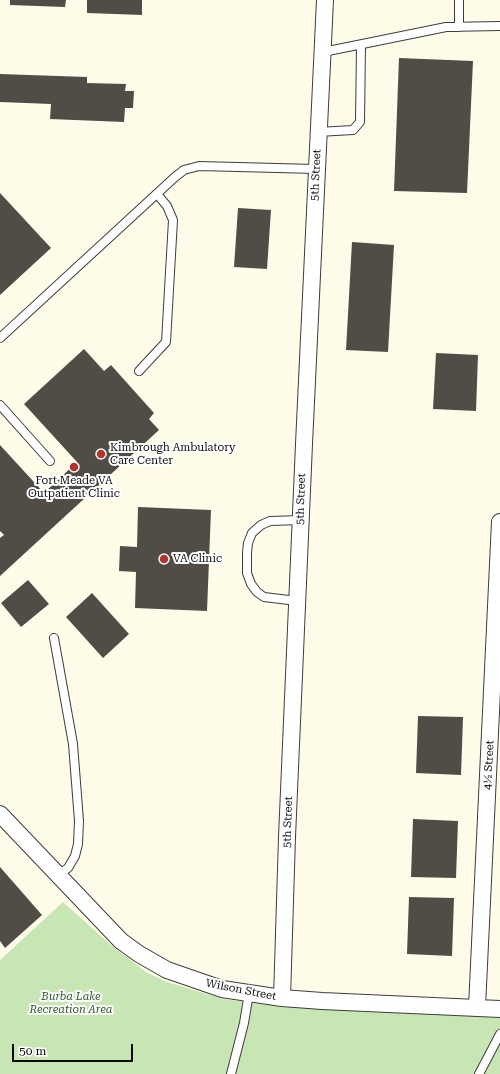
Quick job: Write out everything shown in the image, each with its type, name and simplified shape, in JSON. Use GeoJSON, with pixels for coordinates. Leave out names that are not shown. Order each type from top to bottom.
{"type":"FeatureCollection","features":[{"type":"Feature","properties":{"kind":"street","name":"5th Street"},"geometry":{"type":"LineString","coordinates":[[282,998],[300,520],[325,0]]}},
{"type":"Feature","properties":{"kind":"street","name":"4½ Street"},"geometry":{"type":"LineString","coordinates":[[477,1007],[500,522]]}},
{"type":"Feature","properties":{"kind":"street","name":"Wilson Street"},"geometry":{"type":"LineString","coordinates":[[0,814],[105,926],[121,941],[139,954],[167,970],[222,989],[282,998],[500,1009]]}},
{"type":"Feature","properties":{"kind":"lane"},"geometry":{"type":"LineString","coordinates":[[459,0],[459,27]]}},
{"type":"Feature","properties":{"kind":"lane"},"geometry":{"type":"LineString","coordinates":[[323,52],[446,27],[500,26]]}},
{"type":"Feature","properties":{"kind":"lane"},"geometry":{"type":"LineString","coordinates":[[318,132],[353,130],[360,122],[361,45]]}},
{"type":"Feature","properties":{"kind":"lane"},"geometry":{"type":"LineString","coordinates":[[0,338],[184,170],[199,166],[316,169]]}},
{"type":"Feature","properties":{"kind":"lane"},"geometry":{"type":"LineString","coordinates":[[139,371],[166,342],[172,220],[167,206],[157,194]]}},
{"type":"Feature","properties":{"kind":"lane"},"geometry":{"type":"LineString","coordinates":[[0,405],[50,461]]}},
{"type":"Feature","properties":{"kind":"lane"},"geometry":{"type":"LineString","coordinates":[[297,601],[264,597],[257,592],[251,584],[247,573],[247,554],[248,543],[252,534],[261,525],[270,521],[300,520]]}},
{"type":"Feature","properties":{"kind":"lane"},"geometry":{"type":"LineString","coordinates":[[54,638],[73,744],[79,821],[78,844],[75,856],[68,868],[58,875]]}},
{"type":"Feature","properties":{"kind":"lane"},"geometry":{"type":"LineString","coordinates":[[231,1074],[244,1023],[249,993]]}},
{"type":"Feature","properties":{"kind":"lane"},"geometry":{"type":"LineString","coordinates":[[479,1074],[500,1034]]}},
{"type":"Feature","properties":{"kind":"green space","name":"Burba Lake Recreation Area"},"geometry":{"type":"Polygon","coordinates":[[[63,902],[112,946],[146,972],[167,982],[223,999],[268,1005],[343,1010],[500,1017],[500,1074],[0,1074],[0,960],[63,902]]]}},
{"type":"Feature","properties":{"kind":"building"},"geometry":{"type":"Polygon","coordinates":[[[10,0],[66,0],[65,7],[10,5],[10,0]]]}},
{"type":"Feature","properties":{"kind":"building"},"geometry":{"type":"Polygon","coordinates":[[[87,0],[142,0],[142,15],[87,13],[87,0]]]}},
{"type":"Feature","properties":{"kind":"building"},"geometry":{"type":"Polygon","coordinates":[[[399,58],[473,61],[467,193],[394,191],[399,58]]]}},
{"type":"Feature","properties":{"kind":"building"},"geometry":{"type":"Polygon","coordinates":[[[0,74],[87,77],[87,83],[126,84],[125,91],[134,91],[133,108],[125,108],[124,122],[50,119],[51,104],[0,102],[0,74]]]}},
{"type":"Feature","properties":{"kind":"building"},"geometry":{"type":"Polygon","coordinates":[[[0,193],[51,248],[0,295],[0,193]]]}},
{"type":"Feature","properties":{"kind":"building"},"geometry":{"type":"Polygon","coordinates":[[[238,208],[271,210],[267,269],[234,267],[238,208]]]}},
{"type":"Feature","properties":{"kind":"building"},"geometry":{"type":"Polygon","coordinates":[[[352,242],[394,245],[388,352],[346,350],[352,242]]]}},
{"type":"Feature","properties":{"kind":"building","name":"Kimbrough Ambulatory Care Center"},"geometry":{"type":"Polygon","coordinates":[[[84,349],[104,371],[111,365],[154,413],[149,419],[159,430],[0,576],[0,538],[4,535],[0,531],[0,445],[44,493],[77,462],[24,404],[84,349]]]}},
{"type":"Feature","properties":{"kind":"building"},"geometry":{"type":"Polygon","coordinates":[[[436,353],[478,355],[476,411],[433,409],[436,353]]]}},
{"type":"Feature","properties":{"kind":"building","name":"VA Clinic"},"geometry":{"type":"Polygon","coordinates":[[[138,507],[211,510],[207,611],[135,608],[136,572],[119,571],[120,546],[137,547],[138,507]]]}},
{"type":"Feature","properties":{"kind":"building"},"geometry":{"type":"Polygon","coordinates":[[[28,580],[49,604],[21,627],[1,603],[28,580]]]}},
{"type":"Feature","properties":{"kind":"building"},"geometry":{"type":"Polygon","coordinates":[[[92,593],[129,634],[103,658],[66,617],[92,593]]]}},
{"type":"Feature","properties":{"kind":"building"},"geometry":{"type":"Polygon","coordinates":[[[418,716],[463,717],[461,775],[416,773],[418,716]]]}},
{"type":"Feature","properties":{"kind":"building"},"geometry":{"type":"Polygon","coordinates":[[[413,819],[458,821],[456,878],[411,877],[413,819]]]}},
{"type":"Feature","properties":{"kind":"building"},"geometry":{"type":"Polygon","coordinates":[[[0,867],[42,915],[5,948],[0,941],[0,867]]]}},
{"type":"Feature","properties":{"kind":"building"},"geometry":{"type":"Polygon","coordinates":[[[409,897],[454,898],[452,956],[407,954],[409,897]]]}},
{"type":"Feature","properties":{"kind":"place","name":"Kimbrough Ambulatory Care Center"},"geometry":{"type":"Point","coordinates":[101,454]}},
{"type":"Feature","properties":{"kind":"place","name":"Fort Meade VA Outpatient Clinic"},"geometry":{"type":"Point","coordinates":[74,467]}},
{"type":"Feature","properties":{"kind":"place","name":"VA Clinic"},"geometry":{"type":"Point","coordinates":[164,559]}}]}
